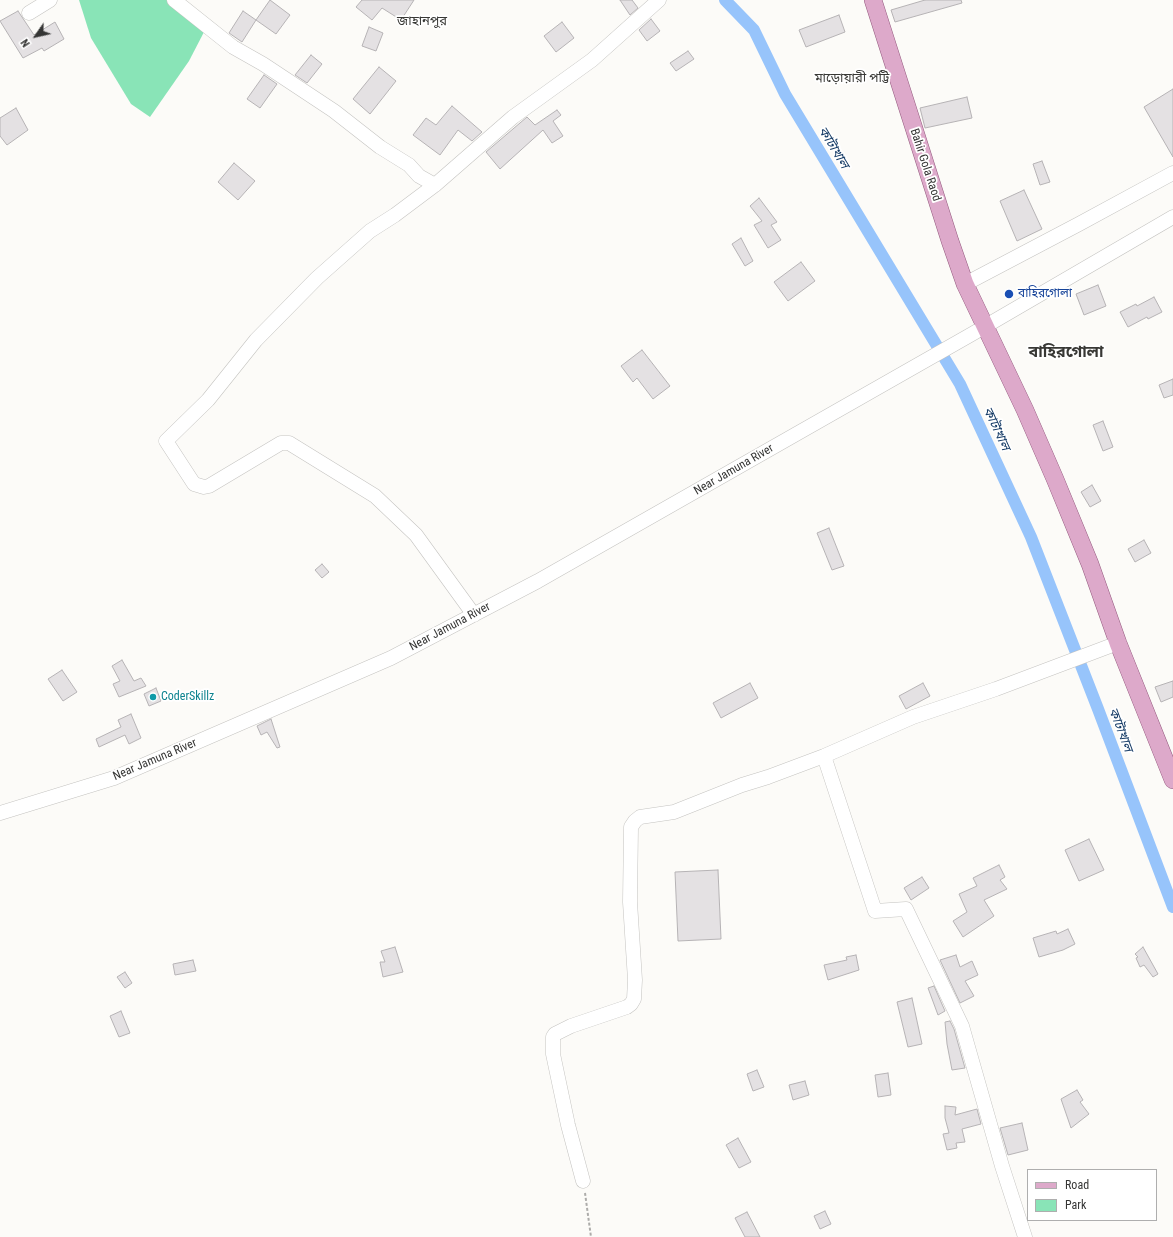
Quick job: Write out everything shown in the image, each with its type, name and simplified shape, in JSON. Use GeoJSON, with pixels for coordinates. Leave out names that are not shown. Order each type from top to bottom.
{"type":"FeatureCollection","features":[{"type":"Feature","properties":{"kind":"main road","name":"Bahir Gola Raod"},"geometry":{"type":"LineString","coordinates":[[873,0],[979,330],[1025,410],[1055,478],[1090,564],[1112,645],[1173,780]]}},
{"type":"Feature","properties":{"kind":"street"},"geometry":{"type":"LineString","coordinates":[[29,13],[50,0]]}},
{"type":"Feature","properties":{"kind":"street"},"geometry":{"type":"LineString","coordinates":[[174,0],[233,48],[263,64],[334,110],[380,147],[409,166],[418,176],[435,185]]}},
{"type":"Feature","properties":{"kind":"street"},"geometry":{"type":"LineString","coordinates":[[474,615],[416,535],[375,496],[289,443],[281,443],[209,486],[204,487],[194,484],[166,443],[168,438],[208,400],[256,340],[317,278],[370,231],[395,215],[435,185],[513,118],[592,60],[659,0]]}},
{"type":"Feature","properties":{"kind":"street"},"geometry":{"type":"LineString","coordinates":[[965,284],[1173,173]]}},
{"type":"Feature","properties":{"kind":"street","name":"Near Jamuna River"},"geometry":{"type":"LineString","coordinates":[[0,813],[121,775],[372,668],[538,581],[979,330],[1173,217]]}},
{"type":"Feature","properties":{"kind":"street"},"geometry":{"type":"LineString","coordinates":[[583,1182],[568,1125],[553,1054],[553,1037],[555,1034],[571,1026],[627,1007],[634,999],[635,980],[630,902],[632,827],[635,821],[640,818],[674,812],[742,785],[824,756],[913,716],[996,689],[1112,645]]}},
{"type":"Feature","properties":{"kind":"street"},"geometry":{"type":"LineString","coordinates":[[824,756],[875,911],[906,909],[962,1026],[1002,1166],[1025,1237]]}},
{"type":"Feature","properties":{"kind":"path"},"geometry":{"type":"LineString","coordinates":[[583,1182],[591,1237]]}},
{"type":"Feature","properties":{"kind":"green space"},"geometry":{"type":"Polygon","coordinates":[[[79,0],[175,0],[204,32],[189,61],[150,117],[131,104],[91,38],[79,0]]]}},
{"type":"Feature","properties":{"kind":"building"},"geometry":{"type":"Polygon","coordinates":[[[270,0],[290,15],[276,34],[256,20],[270,0]]]}},
{"type":"Feature","properties":{"kind":"building"},"geometry":{"type":"Polygon","coordinates":[[[362,0],[414,0],[401,20],[382,8],[372,20],[356,7],[362,0]]]}},
{"type":"Feature","properties":{"kind":"building"},"geometry":{"type":"Polygon","coordinates":[[[620,0],[632,0],[638,8],[630,15],[620,0]]]}},
{"type":"Feature","properties":{"kind":"building"},"geometry":{"type":"Polygon","coordinates":[[[925,0],[961,0],[962,3],[895,22],[891,10],[925,0]]]}},
{"type":"Feature","properties":{"kind":"building"},"geometry":{"type":"Polygon","coordinates":[[[18,11],[34,35],[55,22],[64,39],[44,51],[42,48],[23,58],[0,21],[18,11]]]}},
{"type":"Feature","properties":{"kind":"building"},"geometry":{"type":"Polygon","coordinates":[[[243,11],[256,20],[242,42],[229,33],[243,11]]]}},
{"type":"Feature","properties":{"kind":"building"},"geometry":{"type":"Polygon","coordinates":[[[839,15],[845,32],[806,47],[799,30],[839,15]]]}},
{"type":"Feature","properties":{"kind":"building"},"geometry":{"type":"Polygon","coordinates":[[[651,19],[660,31],[647,41],[639,30],[651,19]]]}},
{"type":"Feature","properties":{"kind":"building"},"geometry":{"type":"Polygon","coordinates":[[[562,22],[574,38],[556,52],[544,36],[562,22]]]}},
{"type":"Feature","properties":{"kind":"building"},"geometry":{"type":"Polygon","coordinates":[[[369,27],[383,33],[376,51],[362,46],[369,27]]]}},
{"type":"Feature","properties":{"kind":"building"},"geometry":{"type":"Polygon","coordinates":[[[688,51],[694,59],[676,71],[670,63],[688,51]]]}},
{"type":"Feature","properties":{"kind":"building"},"geometry":{"type":"Polygon","coordinates":[[[311,55],[322,64],[307,83],[295,75],[311,55]]]}},
{"type":"Feature","properties":{"kind":"building"},"geometry":{"type":"Polygon","coordinates":[[[379,67],[396,81],[370,114],[353,99],[379,67]]]}},
{"type":"Feature","properties":{"kind":"building"},"geometry":{"type":"Polygon","coordinates":[[[264,75],[277,84],[260,108],[247,99],[264,75]]]}},
{"type":"Feature","properties":{"kind":"building"},"geometry":{"type":"Polygon","coordinates":[[[1173,89],[1173,157],[1144,107],[1173,89]]]}},
{"type":"Feature","properties":{"kind":"building"},"geometry":{"type":"Polygon","coordinates":[[[967,97],[972,118],[925,128],[920,108],[967,97]]]}},
{"type":"Feature","properties":{"kind":"building"},"geometry":{"type":"Polygon","coordinates":[[[452,106],[482,132],[472,141],[458,130],[440,155],[413,135],[426,118],[436,125],[452,106]]]}},
{"type":"Feature","properties":{"kind":"building"},"geometry":{"type":"Polygon","coordinates":[[[16,108],[28,130],[7,145],[0,136],[0,118],[16,108]]]}},
{"type":"Feature","properties":{"kind":"building"},"geometry":{"type":"Polygon","coordinates":[[[557,110],[561,115],[553,121],[563,136],[552,143],[543,130],[500,169],[486,152],[527,117],[535,125],[557,110]]]}},
{"type":"Feature","properties":{"kind":"building"},"geometry":{"type":"Polygon","coordinates":[[[1042,161],[1050,182],[1040,185],[1033,164],[1042,161]]]}},
{"type":"Feature","properties":{"kind":"building"},"geometry":{"type":"Polygon","coordinates":[[[234,163],[255,181],[238,200],[218,182],[234,163]]]}},
{"type":"Feature","properties":{"kind":"building"},"geometry":{"type":"Polygon","coordinates":[[[1024,190],[1042,229],[1017,241],[1000,201],[1024,190]]]}},
{"type":"Feature","properties":{"kind":"building"},"geometry":{"type":"Polygon","coordinates":[[[759,198],[777,222],[771,225],[781,240],[768,248],[754,225],[762,221],[750,206],[759,198]]]}},
{"type":"Feature","properties":{"kind":"building"},"geometry":{"type":"Polygon","coordinates":[[[741,238],[753,261],[745,266],[732,244],[741,238]]]}},
{"type":"Feature","properties":{"kind":"building"},"geometry":{"type":"Polygon","coordinates":[[[801,262],[815,281],[788,301],[774,282],[801,262]]]}},
{"type":"Feature","properties":{"kind":"building"},"geometry":{"type":"Polygon","coordinates":[[[1098,285],[1106,306],[1084,315],[1076,294],[1098,285]]]}},
{"type":"Feature","properties":{"kind":"building"},"geometry":{"type":"Polygon","coordinates":[[[1154,297],[1162,312],[1148,319],[1147,317],[1128,327],[1120,312],[1136,304],[1137,306],[1154,297]]]}},
{"type":"Feature","properties":{"kind":"building"},"geometry":{"type":"Polygon","coordinates":[[[642,350],[670,386],[653,399],[637,378],[633,382],[621,366],[642,350]]]}},
{"type":"Feature","properties":{"kind":"building"},"geometry":{"type":"Polygon","coordinates":[[[1173,379],[1173,395],[1164,398],[1159,385],[1173,379]]]}},
{"type":"Feature","properties":{"kind":"building"},"geometry":{"type":"Polygon","coordinates":[[[1103,421],[1113,447],[1103,451],[1093,425],[1103,421]]]}},
{"type":"Feature","properties":{"kind":"building"},"geometry":{"type":"Polygon","coordinates":[[[1092,485],[1101,501],[1090,507],[1081,492],[1092,485]]]}},
{"type":"Feature","properties":{"kind":"building"},"geometry":{"type":"Polygon","coordinates":[[[829,528],[844,566],[832,570],[817,533],[829,528]]]}},
{"type":"Feature","properties":{"kind":"building"},"geometry":{"type":"Polygon","coordinates":[[[1144,540],[1151,553],[1135,562],[1128,549],[1144,540]]]}},
{"type":"Feature","properties":{"kind":"building"},"geometry":{"type":"Polygon","coordinates":[[[322,564],[329,572],[322,578],[315,570],[322,564]]]}},
{"type":"Feature","properties":{"kind":"building"},"geometry":{"type":"Polygon","coordinates":[[[122,660],[134,681],[141,678],[146,686],[119,697],[113,684],[120,681],[112,666],[122,660]]]}},
{"type":"Feature","properties":{"kind":"building"},"geometry":{"type":"Polygon","coordinates":[[[62,670],[77,692],[63,701],[48,679],[62,670]]]}},
{"type":"Feature","properties":{"kind":"building"},"geometry":{"type":"Polygon","coordinates":[[[1173,681],[1173,697],[1161,702],[1155,687],[1173,681]]]}},
{"type":"Feature","properties":{"kind":"building"},"geometry":{"type":"Polygon","coordinates":[[[750,683],[758,698],[721,718],[713,703],[750,683]]]}},
{"type":"Feature","properties":{"kind":"building"},"geometry":{"type":"Polygon","coordinates":[[[923,683],[930,696],[906,709],[899,696],[923,683]]]}},
{"type":"Feature","properties":{"kind":"building","name":"CoderSkillz"},"geometry":{"type":"Polygon","coordinates":[[[156,688],[161,701],[149,706],[144,694],[156,688]]]}},
{"type":"Feature","properties":{"kind":"building"},"geometry":{"type":"Polygon","coordinates":[[[131,714],[141,738],[129,744],[125,735],[99,747],[96,739],[121,727],[118,720],[131,714]]]}},
{"type":"Feature","properties":{"kind":"building"},"geometry":{"type":"Polygon","coordinates":[[[271,719],[280,747],[277,748],[267,732],[261,735],[257,726],[271,719]]]}},
{"type":"Feature","properties":{"kind":"building"},"geometry":{"type":"Polygon","coordinates":[[[1089,839],[1104,870],[1079,881],[1065,850],[1089,839]]]}},
{"type":"Feature","properties":{"kind":"building"},"geometry":{"type":"Polygon","coordinates":[[[999,865],[1005,877],[1000,880],[1007,889],[984,900],[994,916],[963,937],[953,921],[967,912],[959,894],[977,886],[973,878],[999,865]]]}},
{"type":"Feature","properties":{"kind":"building"},"geometry":{"type":"Polygon","coordinates":[[[718,870],[721,939],[678,941],[675,872],[718,870]]]}},
{"type":"Feature","properties":{"kind":"building"},"geometry":{"type":"Polygon","coordinates":[[[922,877],[929,888],[911,900],[904,888],[922,877]]]}},
{"type":"Feature","properties":{"kind":"building"},"geometry":{"type":"Polygon","coordinates":[[[1068,929],[1075,944],[1063,950],[1039,957],[1033,938],[1056,931],[1057,934],[1068,929]]]}},
{"type":"Feature","properties":{"kind":"building"},"geometry":{"type":"Polygon","coordinates":[[[395,947],[403,972],[383,977],[380,962],[385,962],[381,951],[395,947]]]}},
{"type":"Feature","properties":{"kind":"building"},"geometry":{"type":"Polygon","coordinates":[[[1143,947],[1158,974],[1153,977],[1144,965],[1140,967],[1136,958],[1138,957],[1135,954],[1143,947]]]}},
{"type":"Feature","properties":{"kind":"building"},"geometry":{"type":"Polygon","coordinates":[[[856,955],[859,970],[828,980],[824,965],[847,960],[846,957],[856,955]]]}},
{"type":"Feature","properties":{"kind":"building"},"geometry":{"type":"Polygon","coordinates":[[[956,955],[960,967],[972,961],[978,975],[965,981],[974,996],[960,1003],[940,960],[956,955]]]}},
{"type":"Feature","properties":{"kind":"building"},"geometry":{"type":"Polygon","coordinates":[[[193,960],[196,971],[175,975],[173,964],[193,960]]]}},
{"type":"Feature","properties":{"kind":"building"},"geometry":{"type":"Polygon","coordinates":[[[125,972],[132,983],[125,988],[117,977],[125,972]]]}},
{"type":"Feature","properties":{"kind":"building"},"geometry":{"type":"Polygon","coordinates":[[[934,986],[945,1011],[938,1015],[928,988],[934,986]]]}},
{"type":"Feature","properties":{"kind":"building"},"geometry":{"type":"Polygon","coordinates":[[[912,998],[922,1044],[908,1047],[897,1002],[912,998]]]}},
{"type":"Feature","properties":{"kind":"building"},"geometry":{"type":"Polygon","coordinates":[[[121,1011],[130,1033],[119,1037],[110,1016],[121,1011]]]}},
{"type":"Feature","properties":{"kind":"building"},"geometry":{"type":"Polygon","coordinates":[[[950,1021],[954,1029],[965,1068],[952,1070],[945,1022],[950,1021]]]}},
{"type":"Feature","properties":{"kind":"building"},"geometry":{"type":"Polygon","coordinates":[[[757,1070],[764,1087],[753,1091],[747,1074],[757,1070]]]}},
{"type":"Feature","properties":{"kind":"building"},"geometry":{"type":"Polygon","coordinates":[[[888,1073],[891,1095],[878,1097],[875,1075],[888,1073]]]}},
{"type":"Feature","properties":{"kind":"building"},"geometry":{"type":"Polygon","coordinates":[[[805,1081],[809,1095],[793,1100],[789,1085],[805,1081]]]}},
{"type":"Feature","properties":{"kind":"building"},"geometry":{"type":"Polygon","coordinates":[[[1077,1090],[1083,1100],[1080,1102],[1089,1114],[1071,1128],[1061,1099],[1077,1090]]]}},
{"type":"Feature","properties":{"kind":"building"},"geometry":{"type":"Polygon","coordinates":[[[945,1106],[956,1107],[955,1115],[977,1109],[981,1124],[962,1129],[965,1142],[956,1143],[957,1148],[947,1150],[943,1134],[949,1133],[945,1118],[945,1106]]]}},
{"type":"Feature","properties":{"kind":"building"},"geometry":{"type":"Polygon","coordinates":[[[1022,1123],[1028,1150],[1008,1155],[1000,1128],[1022,1123]]]}},
{"type":"Feature","properties":{"kind":"building"},"geometry":{"type":"Polygon","coordinates":[[[738,1138],[751,1162],[739,1168],[726,1145],[738,1138]]]}},
{"type":"Feature","properties":{"kind":"building"},"geometry":{"type":"Polygon","coordinates":[[[825,1211],[831,1224],[820,1229],[814,1216],[825,1211]]]}},
{"type":"Feature","properties":{"kind":"building"},"geometry":{"type":"Polygon","coordinates":[[[747,1212],[760,1237],[745,1237],[735,1218],[747,1212]]]}},
{"type":"Feature","properties":{"kind":"waterway","name":"কাটাখাল"},"geometry":{"type":"LineString","coordinates":[[725,0],[754,30],[785,94],[960,384],[1031,537],[1173,907]]}},
{"type":"Feature","properties":{"kind":"place","name":"বাহিরগোলা"},"geometry":{"type":"Point","coordinates":[1009,294]}},
{"type":"Feature","properties":{"kind":"place","name":"CoderSkillz"},"geometry":{"type":"Point","coordinates":[153,697]}},
{"type":"Feature","properties":{"kind":"district","name":"জাহানপুর"},"geometry":{"type":"Point","coordinates":[422,22]}},
{"type":"Feature","properties":{"kind":"district","name":"মাড়োয়ারী পট্টি"},"geometry":{"type":"Point","coordinates":[852,79]}},
{"type":"Feature","properties":{"kind":"district","name":"বাহিরগোলা"},"geometry":{"type":"Point","coordinates":[1066,353]}}]}
